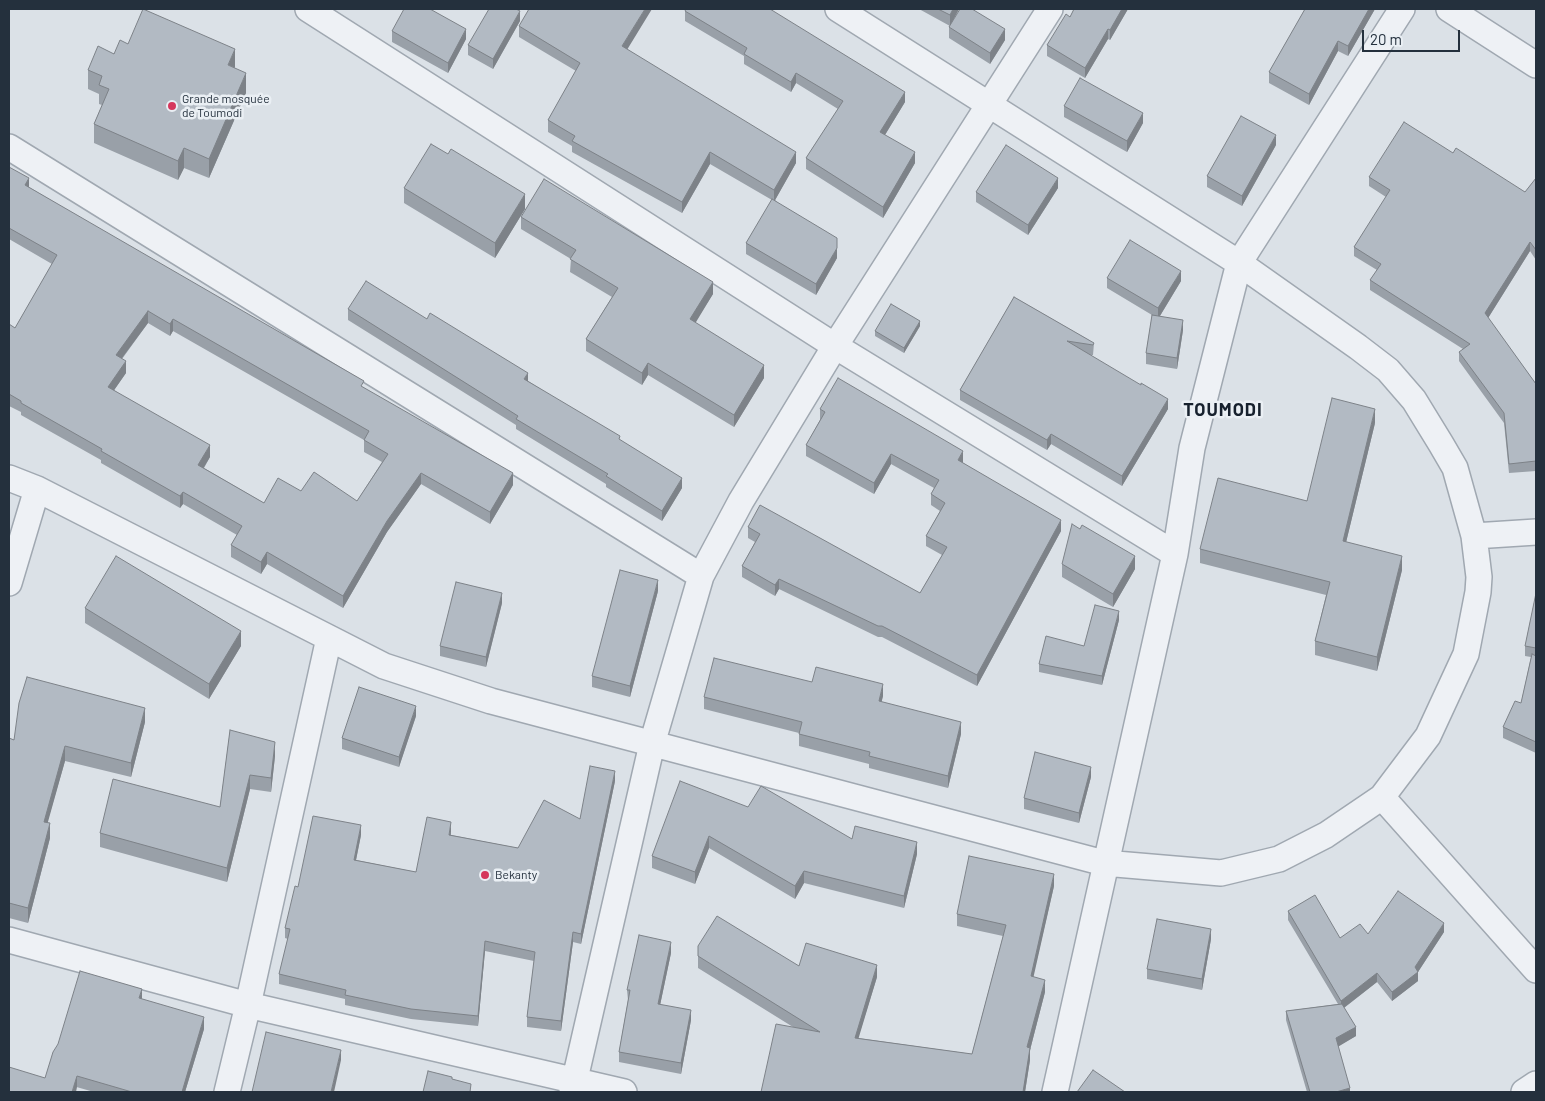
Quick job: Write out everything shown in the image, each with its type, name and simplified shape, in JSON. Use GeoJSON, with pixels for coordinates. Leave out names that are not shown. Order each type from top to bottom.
{"type":"FeatureCollection","features":[{"type":"Feature","properties":{"kind":"street"},"geometry":{"type":"LineString","coordinates":[[308,9],[835,346],[1174,554]]}},
{"type":"Feature","properties":{"kind":"street"},"geometry":{"type":"LineString","coordinates":[[9,478],[37,489],[384,666],[437,685],[652,744],[1104,864],[1222,873],[1279,859],[1326,835],[1382,797],[1428,736],[1466,654],[1478,592],[1474,536],[1454,468],[1414,400],[1388,370],[1239,263],[838,9]]}},
{"type":"Feature","properties":{"kind":"street"},"geometry":{"type":"LineString","coordinates":[[573,1086],[652,744],[701,576],[740,501],[835,346],[990,106],[1050,9]]}},
{"type":"Feature","properties":{"kind":"street"},"geometry":{"type":"LineString","coordinates":[[1055,1092],[1174,554],[1192,448],[1239,263],[1402,9]]}},
{"type":"Feature","properties":{"kind":"street"},"geometry":{"type":"LineString","coordinates":[[1449,9],[1536,65]]}},
{"type":"Feature","properties":{"kind":"street"},"geometry":{"type":"LineString","coordinates":[[9,147],[701,576]]}},
{"type":"Feature","properties":{"kind":"street"},"geometry":{"type":"LineString","coordinates":[[9,582],[37,489]]}},
{"type":"Feature","properties":{"kind":"street"},"geometry":{"type":"LineString","coordinates":[[1474,536],[1536,532]]}},
{"type":"Feature","properties":{"kind":"street"},"geometry":{"type":"LineString","coordinates":[[226,1092],[248,1005],[329,638]]}},
{"type":"Feature","properties":{"kind":"street"},"geometry":{"type":"LineString","coordinates":[[1382,797],[1536,970]]}},
{"type":"Feature","properties":{"kind":"street"},"geometry":{"type":"LineString","coordinates":[[9,940],[248,1005],[573,1086],[624,1092]]}},
{"type":"Feature","properties":{"kind":"street"},"geometry":{"type":"LineString","coordinates":[[1524,1092],[1536,1084]]}},
{"type":"Feature","properties":{"kind":"building","name":"Grande mosquée de Toumodi"},"geometry":{"type":"Polygon","coordinates":[[[143,9],[235,49],[228,65],[246,73],[209,159],[184,148],[178,161],[94,124],[109,89],[99,85],[102,76],[88,70],[98,46],[114,54],[120,40],[128,44],[143,9]]]}},
{"type":"Feature","properties":{"kind":"building"},"geometry":{"type":"Polygon","coordinates":[[[404,9],[430,9],[466,29],[448,63],[392,31],[404,9]]]}},
{"type":"Feature","properties":{"kind":"building"},"geometry":{"type":"Polygon","coordinates":[[[489,9],[516,9],[520,11],[493,59],[468,45],[489,9]]]}},
{"type":"Feature","properties":{"kind":"building"},"geometry":{"type":"Polygon","coordinates":[[[529,9],[645,9],[622,46],[796,152],[774,190],[710,152],[682,202],[572,141],[575,136],[548,120],[580,63],[519,26],[529,9]]]}},
{"type":"Feature","properties":{"kind":"building"},"geometry":{"type":"Polygon","coordinates":[[[686,9],[770,9],[905,92],[880,132],[915,152],[883,207],[806,158],[843,101],[796,73],[791,82],[744,54],[747,48],[685,11],[686,9]]]}},
{"type":"Feature","properties":{"kind":"building"},"geometry":{"type":"Polygon","coordinates":[[[938,9],[953,9],[950,15],[938,9]]]}},
{"type":"Feature","properties":{"kind":"building"},"geometry":{"type":"Polygon","coordinates":[[[960,9],[972,9],[1005,29],[990,53],[949,27],[960,9]]]}},
{"type":"Feature","properties":{"kind":"building"},"geometry":{"type":"Polygon","coordinates":[[[1074,9],[1122,9],[1085,68],[1047,45],[1066,14],[1070,17],[1074,9]]]}},
{"type":"Feature","properties":{"kind":"building"},"geometry":{"type":"Polygon","coordinates":[[[1305,9],[1369,9],[1348,46],[1338,41],[1309,94],[1269,72],[1305,9]]]}},
{"type":"Feature","properties":{"kind":"building"},"geometry":{"type":"Polygon","coordinates":[[[1080,78],[1143,113],[1127,141],[1064,106],[1080,78]]]}},
{"type":"Feature","properties":{"kind":"building"},"geometry":{"type":"Polygon","coordinates":[[[1241,116],[1276,135],[1242,196],[1207,176],[1241,116]]]}},
{"type":"Feature","properties":{"kind":"building"},"geometry":{"type":"Polygon","coordinates":[[[1404,122],[1453,153],[1456,148],[1525,192],[1536,178],[1536,250],[1530,242],[1485,313],[1536,384],[1536,461],[1509,464],[1504,413],[1459,352],[1470,344],[1370,280],[1381,264],[1354,247],[1390,190],[1369,177],[1404,122]]]}},
{"type":"Feature","properties":{"kind":"building"},"geometry":{"type":"Polygon","coordinates":[[[431,144],[448,154],[451,149],[525,194],[495,243],[404,188],[431,144]]]}},
{"type":"Feature","properties":{"kind":"building"},"geometry":{"type":"Polygon","coordinates":[[[1006,145],[1058,178],[1028,225],[976,192],[1006,145]]]}},
{"type":"Feature","properties":{"kind":"building"},"geometry":{"type":"Polygon","coordinates":[[[9,167],[29,178],[25,185],[364,381],[361,386],[513,473],[490,512],[421,473],[387,521],[343,596],[267,552],[261,562],[231,545],[242,526],[183,492],[180,496],[101,451],[102,449],[21,403],[21,401],[9,394],[9,324],[15,328],[57,255],[9,228],[9,167]],[[148,311],[116,355],[126,361],[108,387],[210,445],[198,465],[264,503],[278,478],[301,491],[314,472],[357,501],[388,454],[364,440],[369,431],[173,319],[170,324],[148,311]]]}},
{"type":"Feature","properties":{"kind":"building"},"geometry":{"type":"Polygon","coordinates":[[[544,179],[713,282],[690,319],[764,365],[734,415],[648,363],[642,373],[586,339],[618,288],[570,259],[576,250],[521,217],[544,179]]]}},
{"type":"Feature","properties":{"kind":"building"},"geometry":{"type":"Polygon","coordinates":[[[772,199],[837,238],[837,248],[816,284],[746,243],[772,199]]]}},
{"type":"Feature","properties":{"kind":"building"},"geometry":{"type":"Polygon","coordinates":[[[1130,240],[1181,271],[1158,308],[1107,278],[1130,240]]]}},
{"type":"Feature","properties":{"kind":"building"},"geometry":{"type":"Polygon","coordinates":[[[366,281],[427,319],[430,313],[528,373],[524,379],[620,436],[619,439],[682,478],[662,511],[606,476],[608,474],[516,419],[518,416],[348,309],[366,281]]]}},
{"type":"Feature","properties":{"kind":"building"},"geometry":{"type":"Polygon","coordinates":[[[1014,297],[1094,343],[1093,345],[1067,341],[1168,399],[1122,476],[1051,434],[1047,440],[960,390],[1014,297]]]}},
{"type":"Feature","properties":{"kind":"building"},"geometry":{"type":"Polygon","coordinates":[[[891,304],[920,321],[904,348],[875,331],[891,304]]]}},
{"type":"Feature","properties":{"kind":"building"},"geometry":{"type":"Polygon","coordinates":[[[1152,315],[1183,320],[1177,358],[1146,353],[1152,315]]]}},
{"type":"Feature","properties":{"kind":"building"},"geometry":{"type":"Polygon","coordinates":[[[838,378],[963,451],[958,460],[1061,520],[977,675],[882,626],[878,626],[779,579],[775,585],[742,566],[760,534],[748,527],[760,505],[920,593],[947,547],[926,536],[945,503],[931,494],[939,480],[891,454],[874,483],[806,445],[825,412],[820,409],[838,378]]]}},
{"type":"Feature","properties":{"kind":"building"},"geometry":{"type":"Polygon","coordinates":[[[1332,398],[1375,409],[1343,541],[1402,556],[1377,657],[1315,641],[1330,582],[1200,549],[1218,478],[1307,501],[1332,398]]]}},
{"type":"Feature","properties":{"kind":"building"},"geometry":{"type":"Polygon","coordinates":[[[1072,524],[1080,529],[1082,525],[1135,556],[1113,594],[1062,564],[1072,524]]]}},
{"type":"Feature","properties":{"kind":"building"},"geometry":{"type":"Polygon","coordinates":[[[116,556],[241,631],[209,684],[85,608],[116,556]]]}},
{"type":"Feature","properties":{"kind":"building"},"geometry":{"type":"Polygon","coordinates":[[[620,570],[658,580],[630,686],[592,676],[620,570]]]}},
{"type":"Feature","properties":{"kind":"building"},"geometry":{"type":"Polygon","coordinates":[[[456,582],[502,593],[486,657],[440,646],[456,582]]]}},
{"type":"Feature","properties":{"kind":"building"},"geometry":{"type":"Polygon","coordinates":[[[1536,593],[1536,648],[1525,646],[1536,593]]]}},
{"type":"Feature","properties":{"kind":"building"},"geometry":{"type":"Polygon","coordinates":[[[1095,605],[1119,611],[1102,676],[1039,664],[1046,636],[1084,646],[1095,605]]]}},
{"type":"Feature","properties":{"kind":"building"},"geometry":{"type":"Polygon","coordinates":[[[1532,654],[1536,656],[1536,742],[1503,727],[1515,701],[1521,703],[1532,654]]]}},
{"type":"Feature","properties":{"kind":"building"},"geometry":{"type":"Polygon","coordinates":[[[714,658],[812,682],[816,667],[883,684],[879,701],[961,722],[948,776],[869,756],[870,752],[799,734],[802,722],[704,697],[714,658]]]}},
{"type":"Feature","properties":{"kind":"building"},"geometry":{"type":"Polygon","coordinates":[[[27,677],[145,708],[131,763],[65,746],[44,822],[50,823],[28,908],[9,903],[9,738],[14,740],[19,703],[27,677]]]}},
{"type":"Feature","properties":{"kind":"building"},"geometry":{"type":"Polygon","coordinates":[[[359,687],[416,706],[399,757],[342,738],[359,687]]]}},
{"type":"Feature","properties":{"kind":"building"},"geometry":{"type":"Polygon","coordinates":[[[230,730],[275,742],[271,778],[250,775],[227,868],[100,833],[113,779],[220,807],[230,730]]]}},
{"type":"Feature","properties":{"kind":"building"},"geometry":{"type":"Polygon","coordinates":[[[1035,752],[1091,767],[1079,813],[1024,798],[1035,752]]]}},
{"type":"Feature","properties":{"kind":"building"},"geometry":{"type":"Polygon","coordinates":[[[590,766],[615,771],[581,934],[573,932],[561,1021],[527,1017],[535,952],[485,941],[478,1016],[411,1009],[345,995],[346,990],[279,974],[290,929],[285,928],[295,886],[298,887],[313,816],[361,825],[354,860],[416,872],[427,817],[451,822],[449,835],[518,848],[544,800],[580,819],[590,766]]]}},
{"type":"Feature","properties":{"kind":"building"},"geometry":{"type":"Polygon","coordinates":[[[680,781],[748,807],[761,786],[852,839],[855,826],[917,842],[904,896],[804,871],[795,886],[709,836],[695,872],[652,856],[680,781]]]}},
{"type":"Feature","properties":{"kind":"building"},"geometry":{"type":"Polygon","coordinates":[[[969,856],[1054,874],[1031,976],[1045,980],[1027,1047],[1030,1048],[1023,1092],[761,1092],[776,1024],[820,1032],[698,956],[698,946],[717,916],[799,966],[806,943],[877,965],[855,1038],[972,1054],[1006,925],[957,914],[969,856]]]}},
{"type":"Feature","properties":{"kind":"building"},"geometry":{"type":"Polygon","coordinates":[[[1398,891],[1444,923],[1415,967],[1418,972],[1392,992],[1377,973],[1341,1001],[1288,911],[1315,895],[1340,938],[1360,924],[1368,934],[1398,891]]]}},
{"type":"Feature","properties":{"kind":"building"},"geometry":{"type":"Polygon","coordinates":[[[1157,919],[1211,929],[1202,979],[1147,969],[1157,919]]]}},
{"type":"Feature","properties":{"kind":"building"},"geometry":{"type":"Polygon","coordinates":[[[639,935],[671,942],[658,1004],[691,1010],[681,1063],[619,1052],[630,990],[627,990],[639,935]]]}},
{"type":"Feature","properties":{"kind":"building"},"geometry":{"type":"Polygon","coordinates":[[[80,971],[142,989],[139,998],[204,1017],[182,1092],[132,1092],[77,1076],[72,1092],[9,1092],[9,1067],[45,1078],[53,1052],[58,1044],[80,971]]]}},
{"type":"Feature","properties":{"kind":"building"},"geometry":{"type":"Polygon","coordinates":[[[1342,1004],[1356,1027],[1336,1038],[1350,1088],[1336,1092],[1310,1092],[1286,1011],[1342,1004]]]}},
{"type":"Feature","properties":{"kind":"building"},"geometry":{"type":"Polygon","coordinates":[[[266,1032],[341,1050],[331,1092],[252,1092],[266,1032]]]}},
{"type":"Feature","properties":{"kind":"building"},"geometry":{"type":"Polygon","coordinates":[[[1093,1070],[1125,1092],[1077,1092],[1093,1070]]]}},
{"type":"Feature","properties":{"kind":"building"},"geometry":{"type":"Polygon","coordinates":[[[428,1071],[471,1084],[470,1092],[423,1092],[428,1071]]]}},
{"type":"Feature","properties":{"kind":"place","name":"Grande mosquée de Toumodi"},"geometry":{"type":"Point","coordinates":[172,106]}},
{"type":"Feature","properties":{"kind":"place","name":"Bekanty"},"geometry":{"type":"Point","coordinates":[485,875]}},
{"type":"Feature","properties":{"kind":"district","name":"TOUMODI"},"geometry":{"type":"Point","coordinates":[1223,410]}}]}
